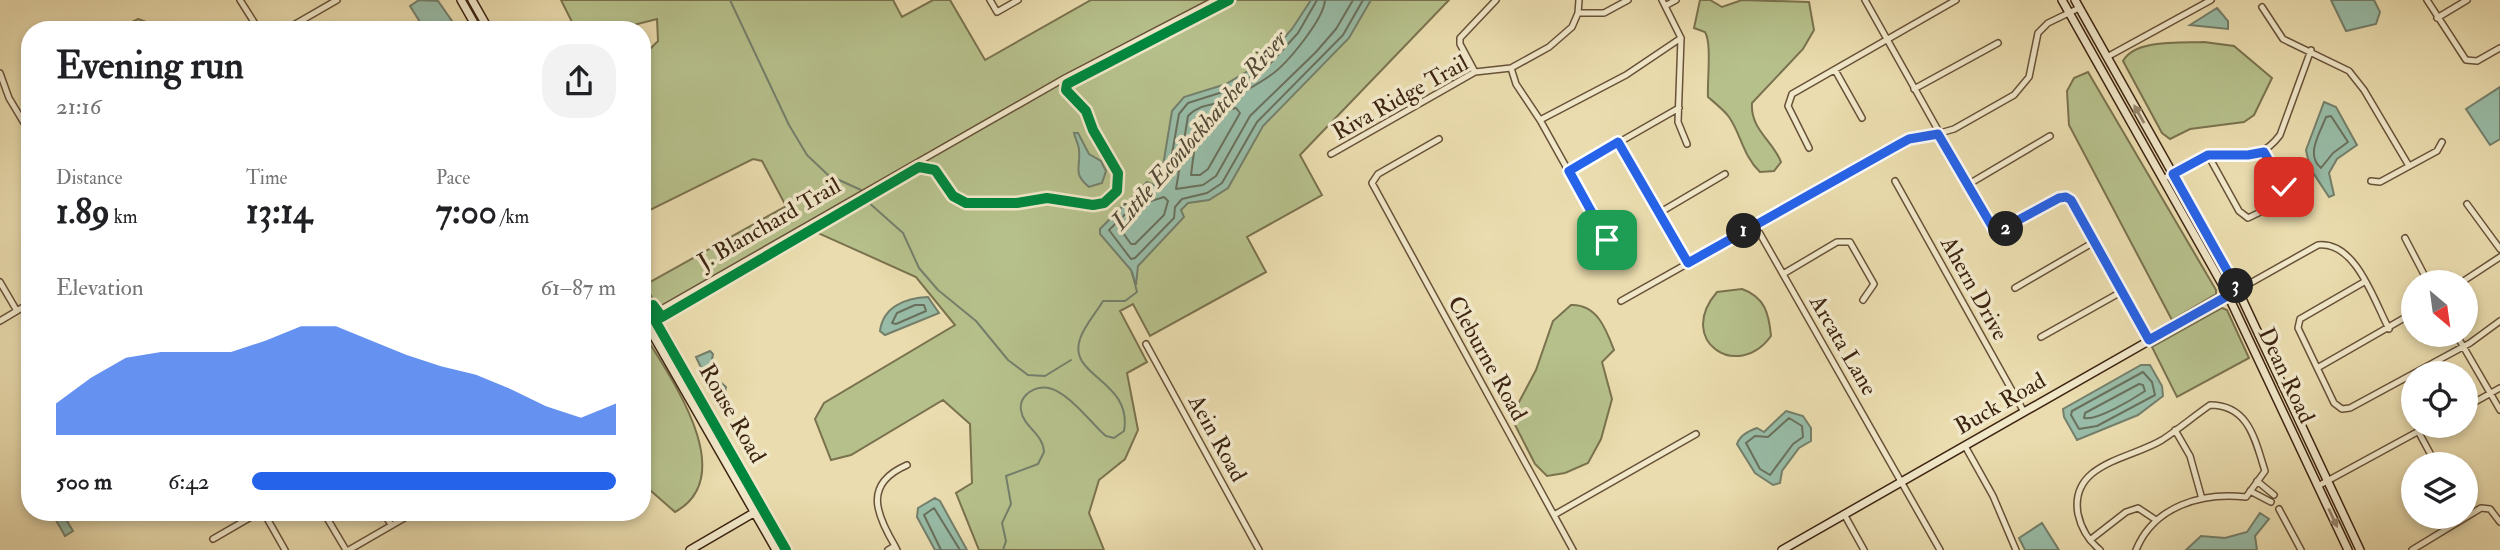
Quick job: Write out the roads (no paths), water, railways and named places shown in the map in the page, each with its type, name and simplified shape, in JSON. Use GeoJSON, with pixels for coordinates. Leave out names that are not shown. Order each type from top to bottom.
{"type":"FeatureCollection","features":[{"type":"Feature","properties":{"kind":"main road"},"geometry":{"type":"LineString","coordinates":[[461,0],[472,21]]}},
{"type":"Feature","properties":{"kind":"main road"},"geometry":{"type":"LineString","coordinates":[[472,0],[484,21]]}},
{"type":"Feature","properties":{"kind":"main road","name":"Dean Road"},"geometry":{"type":"LineString","coordinates":[[2062,0],[2228,295],[2348,550]]}},
{"type":"Feature","properties":{"kind":"main road","name":"Dean Road"},"geometry":{"type":"LineString","coordinates":[[2075,0],[2238,290],[2360,550]]}},
{"type":"Feature","properties":{"kind":"main road","name":"Buck Road"},"geometry":{"type":"LineString","coordinates":[[1782,550],[1791,548],[1844,514],[2238,290]]}},
{"type":"Feature","properties":{"kind":"main road","name":"Rouse Road"},"geometry":{"type":"LineString","coordinates":[[652,314],[786,550]]}},
{"type":"Feature","properties":{"kind":"main road","name":"Rouse Road"},"geometry":{"type":"LineString","coordinates":[[651,331],[776,550]]}},
{"type":"Feature","properties":{"kind":"main road"},"geometry":{"type":"LineString","coordinates":[[690,550],[755,513],[761,504]]}},
{"type":"Feature","properties":{"kind":"street"},"geometry":{"type":"LineString","coordinates":[[240,0],[253,21]]}},
{"type":"Feature","properties":{"kind":"street"},"geometry":{"type":"LineString","coordinates":[[301,21],[337,0]]}},
{"type":"Feature","properties":{"kind":"street"},"geometry":{"type":"LineString","coordinates":[[990,0],[997,12],[1018,0]]}},
{"type":"Feature","properties":{"kind":"street","name":"J. Blanchard Trail"},"geometry":{"type":"LineString","coordinates":[[652,314],[1065,78],[1215,0]]}},
{"type":"Feature","properties":{"kind":"street"},"geometry":{"type":"LineString","coordinates":[[1475,72],[1460,44],[1460,38],[1496,0]]}},
{"type":"Feature","properties":{"kind":"street"},"geometry":{"type":"LineString","coordinates":[[1579,0],[1578,13],[1604,13],[1628,0]]}},
{"type":"Feature","properties":{"kind":"street"},"geometry":{"type":"LineString","coordinates":[[1676,0],[1664,3],[1681,38],[1678,122],[1687,144]]}},
{"type":"Feature","properties":{"kind":"street"},"geometry":{"type":"LineString","coordinates":[[1865,0],[1993,228],[1998,231],[2066,197],[2149,340]]}},
{"type":"Feature","properties":{"kind":"street"},"geometry":{"type":"LineString","coordinates":[[1809,148],[1788,106],[1788,99],[1792,94],[1956,0]]}},
{"type":"Feature","properties":{"kind":"street"},"geometry":{"type":"LineString","coordinates":[[2107,57],[2211,0]]}},
{"type":"Feature","properties":{"kind":"street"},"geometry":{"type":"LineString","coordinates":[[2427,0],[2466,60],[2477,61],[2500,48]]}},
{"type":"Feature","properties":{"kind":"street"},"geometry":{"type":"LineString","coordinates":[[2437,18],[2467,0]]}},
{"type":"Feature","properties":{"kind":"street"},"geometry":{"type":"LineString","coordinates":[[2262,7],[2283,39],[2339,64],[2358,81],[2409,166]]}},
{"type":"Feature","properties":{"kind":"street"},"geometry":{"type":"LineString","coordinates":[[1621,301],[1909,139],[1938,134],[2014,94],[2029,77],[2038,33],[2068,11],[2079,8]]}},
{"type":"Feature","properties":{"kind":"street","name":"Riva Ridge Trail"},"geometry":{"type":"LineString","coordinates":[[1331,154],[1475,72],[1511,68],[1563,37],[1578,13]]}},
{"type":"Feature","properties":{"kind":"street"},"geometry":{"type":"LineString","coordinates":[[1540,120],[1626,75],[1681,38]]}},
{"type":"Feature","properties":{"kind":"street"},"geometry":{"type":"LineString","coordinates":[[1914,89],[1998,43]]}},
{"type":"Feature","properties":{"kind":"street"},"geometry":{"type":"LineString","coordinates":[[2163,179],[2208,155],[2248,155],[2264,152],[2280,135],[2311,50]]}},
{"type":"Feature","properties":{"kind":"street"},"geometry":{"type":"LineString","coordinates":[[1511,68],[1516,85],[1540,120],[1607,240]]}},
{"type":"Feature","properties":{"kind":"street"},"geometry":{"type":"LineString","coordinates":[[1835,70],[1862,118]]}},
{"type":"Feature","properties":{"kind":"street"},"geometry":{"type":"LineString","coordinates":[[0,73],[9,98],[21,118]]}},
{"type":"Feature","properties":{"kind":"street"},"geometry":{"type":"LineString","coordinates":[[1569,171],[1679,108]]}},
{"type":"Feature","properties":{"kind":"street"},"geometry":{"type":"LineString","coordinates":[[1969,184],[2050,136]]}},
{"type":"Feature","properties":{"kind":"street","name":"Cleburne Road"},"geometry":{"type":"LineString","coordinates":[[1439,139],[1378,174],[1373,183],[1573,550]]}},
{"type":"Feature","properties":{"kind":"street"},"geometry":{"type":"LineString","coordinates":[[1618,142],[1688,263]]}},
{"type":"Feature","properties":{"kind":"street"},"geometry":{"type":"LineString","coordinates":[[2371,181],[2380,182],[2437,151],[2442,142]]}},
{"type":"Feature","properties":{"kind":"street"},"geometry":{"type":"LineString","coordinates":[[2208,155],[2239,212],[2248,218],[2279,203],[2285,193],[2264,152]]}},
{"type":"Feature","properties":{"kind":"street"},"geometry":{"type":"LineString","coordinates":[[1659,213],[1725,174]]}},
{"type":"Feature","properties":{"kind":"street","name":"Ahern Drive"},"geometry":{"type":"LineString","coordinates":[[1895,181],[2024,412]]}},
{"type":"Feature","properties":{"kind":"street"},"geometry":{"type":"LineString","coordinates":[[2467,204],[2500,249]]}},
{"type":"Feature","properties":{"kind":"street","name":"Arcata Lane"},"geometry":{"type":"LineString","coordinates":[[1755,225],[1940,550]]}},
{"type":"Feature","properties":{"kind":"street"},"geometry":{"type":"LineString","coordinates":[[2405,237],[2422,270]]}},
{"type":"Feature","properties":{"kind":"street"},"geometry":{"type":"LineString","coordinates":[[1783,274],[1837,242],[1850,242],[1874,284],[1863,300]]}},
{"type":"Feature","properties":{"kind":"street"},"geometry":{"type":"LineString","coordinates":[[2015,288],[2094,242]]}},
{"type":"Feature","properties":{"kind":"street"},"geometry":{"type":"LineString","coordinates":[[2238,290],[2318,245],[2329,244],[2339,247],[2351,259],[2389,329]]}},
{"type":"Feature","properties":{"kind":"street"},"geometry":{"type":"LineString","coordinates":[[2478,271],[2500,257]]}},
{"type":"Feature","properties":{"kind":"street"},"geometry":{"type":"LineString","coordinates":[[0,282],[17,311]]}},
{"type":"Feature","properties":{"kind":"street"},"geometry":{"type":"LineString","coordinates":[[2364,282],[2300,319],[2298,328],[2334,403],[2342,409],[2350,408],[2458,347]]}},
{"type":"Feature","properties":{"kind":"street"},"geometry":{"type":"LineString","coordinates":[[2041,337],[2121,292]]}},
{"type":"Feature","properties":{"kind":"street"},"geometry":{"type":"LineString","coordinates":[[0,321],[21,309]]}},
{"type":"Feature","properties":{"kind":"street"},"geometry":{"type":"LineString","coordinates":[[2319,367],[2401,321]]}},
{"type":"Feature","properties":{"kind":"street"},"geometry":{"type":"LineString","coordinates":[[2478,337],[2500,321]]}},
{"type":"Feature","properties":{"kind":"street","name":"Aein Road"},"geometry":{"type":"LineString","coordinates":[[1146,344],[1259,550]]}},
{"type":"Feature","properties":{"kind":"street"},"geometry":{"type":"LineString","coordinates":[[2463,347],[2500,410]]}},
{"type":"Feature","properties":{"kind":"street"},"geometry":{"type":"LineString","coordinates":[[2478,400],[2500,388]]}},
{"type":"Feature","properties":{"kind":"street"},"geometry":{"type":"LineString","coordinates":[[2100,550],[2080,523],[2077,506],[2086,479],[2100,466],[2141,450],[2210,405],[2231,408],[2252,428],[2265,471],[2246,497],[2202,499],[2180,504],[2156,520],[2136,550]]}},
{"type":"Feature","properties":{"kind":"street"},"geometry":{"type":"LineString","coordinates":[[2175,430],[2190,456],[2202,499]]}},
{"type":"Feature","properties":{"kind":"street"},"geometry":{"type":"LineString","coordinates":[[1554,515],[1696,434]]}},
{"type":"Feature","properties":{"kind":"street"},"geometry":{"type":"LineString","coordinates":[[2318,486],[2405,438]]}},
{"type":"Feature","properties":{"kind":"street"},"geometry":{"type":"LineString","coordinates":[[1965,446],[1993,496],[2016,550]]}},
{"type":"Feature","properties":{"kind":"street"},"geometry":{"type":"LineString","coordinates":[[888,550],[896,548],[877,510],[877,496],[887,477],[907,466]]}},
{"type":"Feature","properties":{"kind":"street"},"geometry":{"type":"LineString","coordinates":[[2250,491],[2272,499],[2257,481]]}},
{"type":"Feature","properties":{"kind":"street"},"geometry":{"type":"LineString","coordinates":[[2090,540],[2126,512],[2138,508],[2156,520]]}},
{"type":"Feature","properties":{"kind":"street"},"geometry":{"type":"LineString","coordinates":[[2412,550],[2481,508],[2490,509],[2500,522]]}},
{"type":"Feature","properties":{"kind":"street"},"geometry":{"type":"LineString","coordinates":[[2280,509],[2301,550]]}},
{"type":"Feature","properties":{"kind":"street"},"geometry":{"type":"LineString","coordinates":[[1844,514],[1864,550]]}},
{"type":"Feature","properties":{"kind":"street"},"geometry":{"type":"LineString","coordinates":[[213,539],[246,521]]}},
{"type":"Feature","properties":{"kind":"street"},"geometry":{"type":"LineString","coordinates":[[266,521],[285,550]]}},
{"type":"Feature","properties":{"kind":"street"},"geometry":{"type":"LineString","coordinates":[[329,521],[347,550],[399,521]]}},
{"type":"Feature","properties":{"kind":"street"},"geometry":{"type":"LineString","coordinates":[[388,521],[391,526]]}},
{"type":"Feature","properties":{"kind":"water"},"geometry":{"type":"Polygon","coordinates":[[[419,0],[438,1],[452,21],[419,21],[410,6],[419,0]]]}},
{"type":"Feature","properties":{"kind":"water"},"geometry":{"type":"Polygon","coordinates":[[[1311,0],[1371,0],[1349,38],[1263,126],[1228,188],[1209,200],[1188,203],[1181,210],[1184,217],[1138,266],[1136,285],[1131,270],[1100,234],[1100,229],[1147,182],[1154,185],[1161,178],[1172,111],[1184,97],[1226,84],[1263,62],[1292,29],[1311,0]]]}},
{"type":"Feature","properties":{"kind":"water"},"geometry":{"type":"Polygon","coordinates":[[[2331,0],[2374,0],[2380,12],[2376,24],[2346,31],[2331,0]]]}},
{"type":"Feature","properties":{"kind":"water"},"geometry":{"type":"Polygon","coordinates":[[[2217,8],[2228,21],[2228,29],[2190,25],[2217,8]]]}},
{"type":"Feature","properties":{"kind":"water"},"geometry":{"type":"Polygon","coordinates":[[[2500,87],[2500,139],[2490,145],[2466,109],[2500,87]]]}},
{"type":"Feature","properties":{"kind":"water"},"geometry":{"type":"Polygon","coordinates":[[[2324,102],[2336,107],[2357,145],[2337,159],[2329,173],[2334,195],[2329,197],[2310,168],[2306,150],[2324,102]]]}},
{"type":"Feature","properties":{"kind":"water"},"geometry":{"type":"Polygon","coordinates":[[[1074,133],[1078,133],[1089,154],[1101,161],[1106,171],[1102,183],[1089,187],[1081,178],[1078,170],[1079,148],[1074,133]]]}},
{"type":"Feature","properties":{"kind":"water"},"geometry":{"type":"Polygon","coordinates":[[[928,297],[939,313],[885,335],[880,331],[886,316],[897,305],[911,299],[928,297]]]}},
{"type":"Feature","properties":{"kind":"water"},"geometry":{"type":"Polygon","coordinates":[[[710,351],[713,354],[709,375],[705,376],[696,357],[710,351]]]}},
{"type":"Feature","properties":{"kind":"water"},"geometry":{"type":"Polygon","coordinates":[[[2141,365],[2150,365],[2162,386],[2163,396],[2138,415],[2077,440],[2064,417],[2063,409],[2141,365]]]}},
{"type":"Feature","properties":{"kind":"water"},"geometry":{"type":"Polygon","coordinates":[[[712,379],[717,379],[726,387],[724,397],[719,399],[709,383],[712,379]]]}},
{"type":"Feature","properties":{"kind":"water"},"geometry":{"type":"Polygon","coordinates":[[[1786,411],[1803,416],[1811,428],[1811,441],[1799,448],[1782,471],[1780,483],[1773,485],[1755,473],[1737,444],[1750,430],[1757,428],[1764,432],[1786,411]]]}},
{"type":"Feature","properties":{"kind":"water"},"geometry":{"type":"Polygon","coordinates":[[[935,498],[940,501],[967,550],[935,550],[917,517],[918,508],[935,498]]]}},
{"type":"Feature","properties":{"kind":"water"},"geometry":{"type":"Polygon","coordinates":[[[2260,513],[2269,519],[2255,536],[2257,550],[2186,550],[2201,536],[2225,538],[2247,532],[2260,513]]]}},
{"type":"Feature","properties":{"kind":"water"},"geometry":{"type":"Polygon","coordinates":[[[56,521],[67,521],[73,531],[65,536],[56,521]]]}},
{"type":"Feature","properties":{"kind":"water"},"geometry":{"type":"Polygon","coordinates":[[[2042,523],[2059,550],[2025,550],[2019,538],[2042,523]]]}},
{"type":"Feature","properties":{"kind":"waterway"},"geometry":{"type":"LineString","coordinates":[[730,0],[789,125],[807,155],[828,175],[861,190]]}},
{"type":"Feature","properties":{"kind":"waterway"},"geometry":{"type":"LineString","coordinates":[[867,201],[903,233],[919,268],[938,290],[976,321],[1008,360],[1028,375],[1045,376],[1071,360]]}},
{"type":"Feature","properties":{"kind":"waterway","name":"Little Econlockhatchee River"},"geometry":{"type":"LineString","coordinates":[[1003,550],[1006,541],[1002,523],[1011,504],[1006,476],[1038,464],[1044,452],[1043,445],[1025,421],[1021,410],[1022,400],[1026,395],[1037,388],[1059,392],[1106,436],[1114,438],[1124,431],[1124,414],[1119,400],[1083,362],[1079,352],[1082,334],[1103,301],[1125,301],[1137,292],[1132,272]]}}]}
